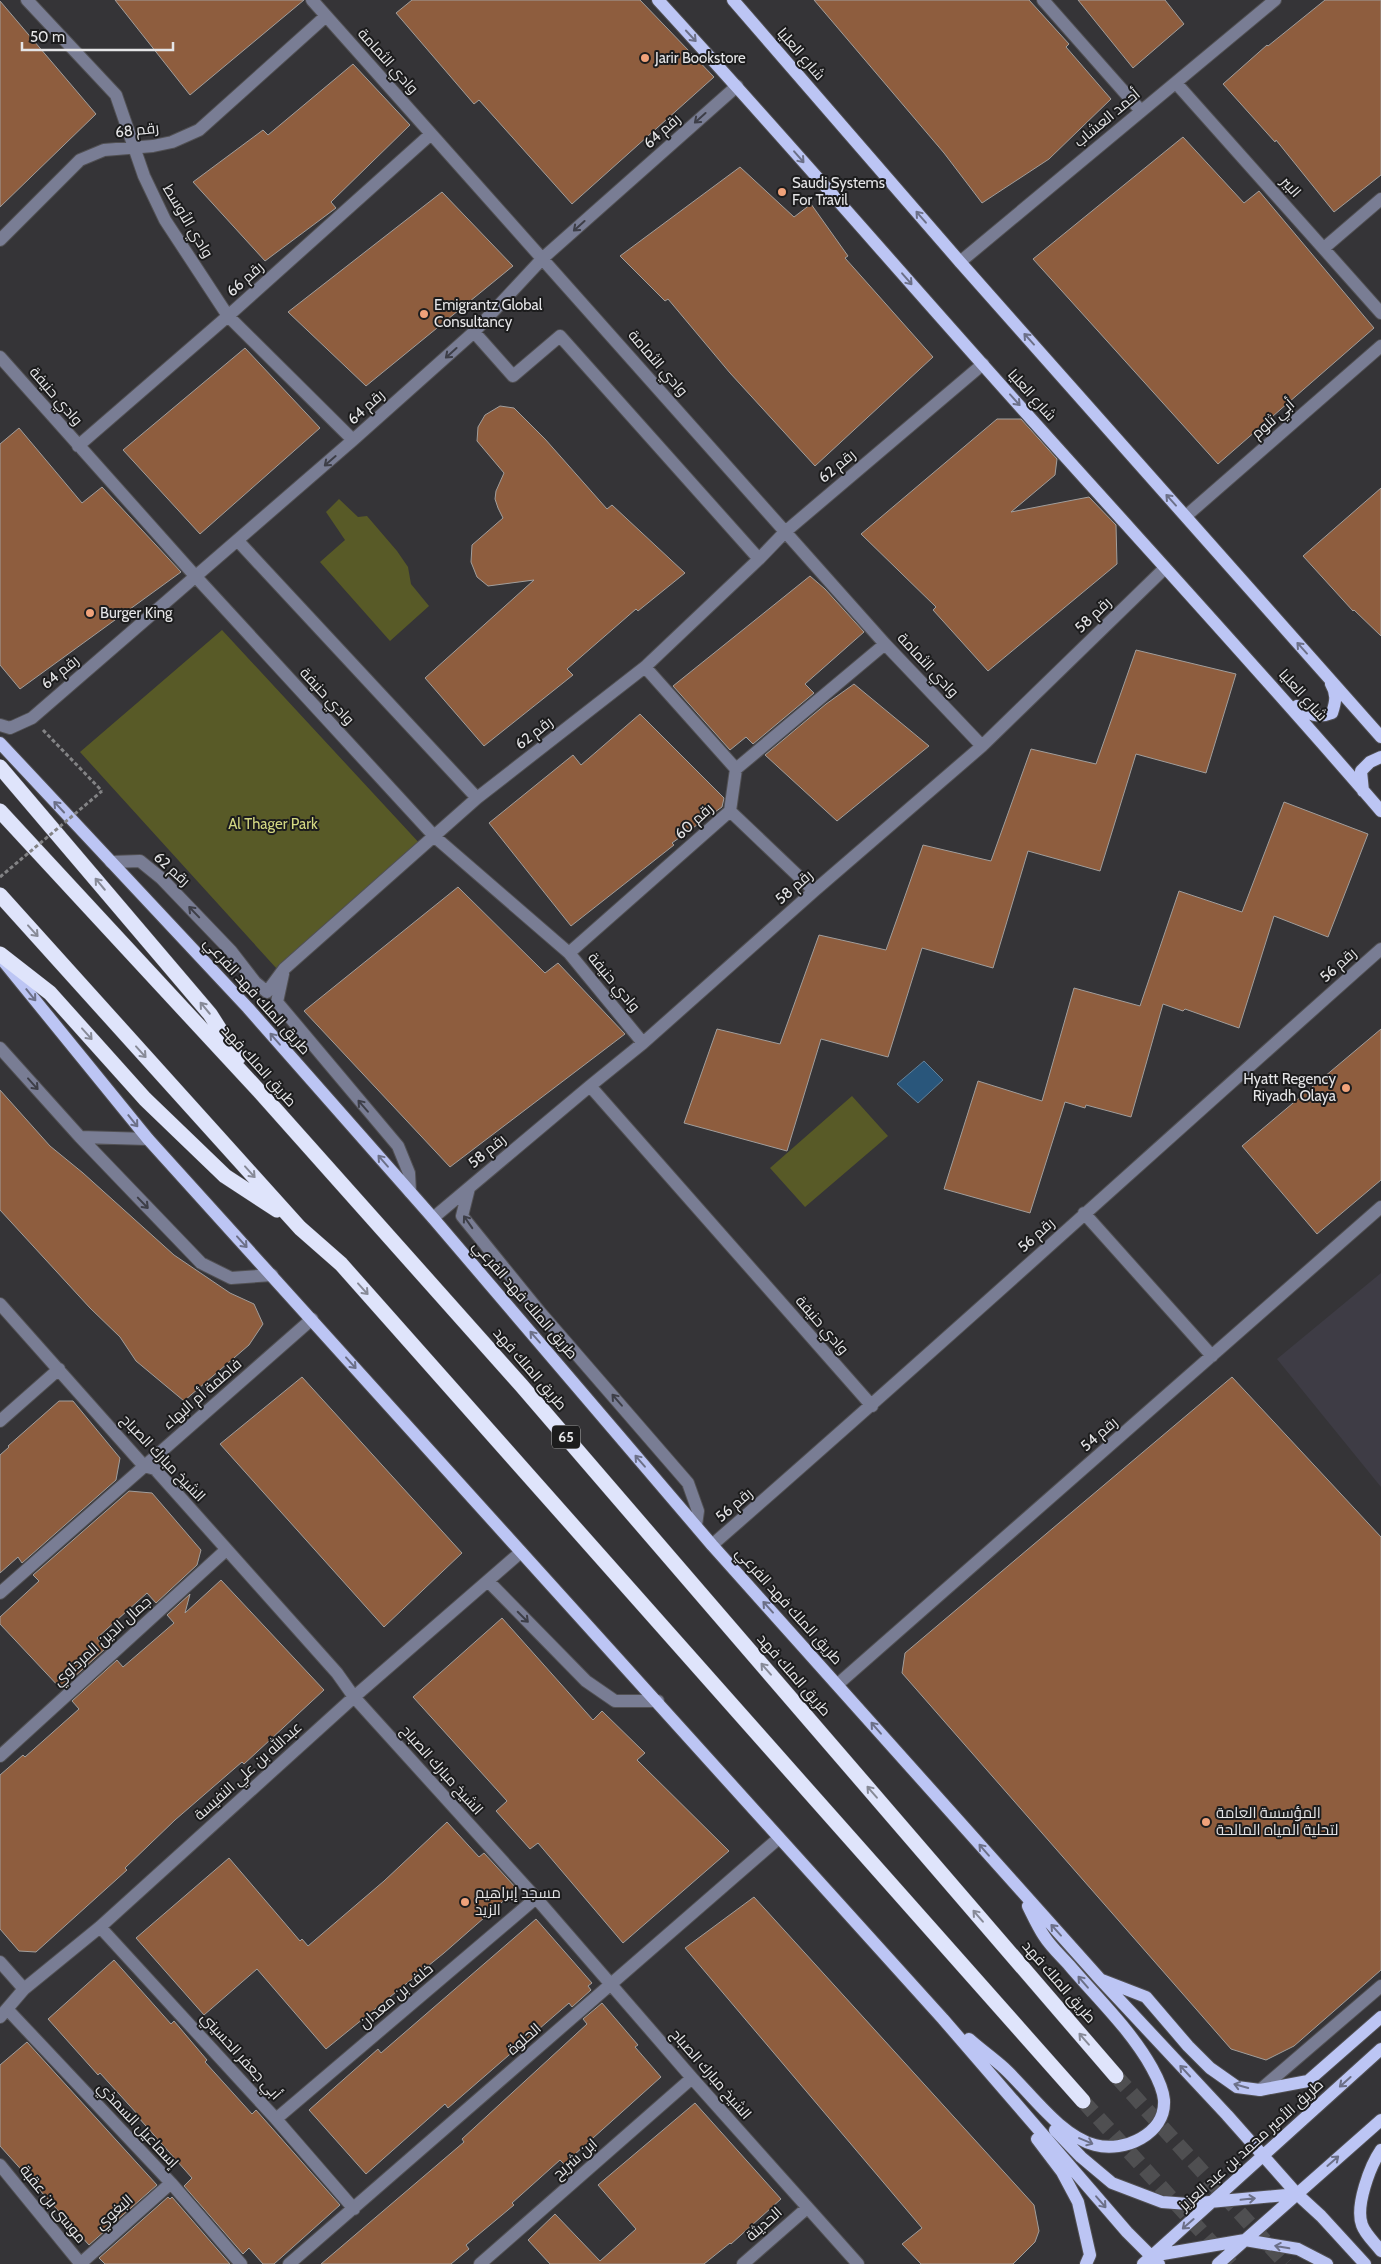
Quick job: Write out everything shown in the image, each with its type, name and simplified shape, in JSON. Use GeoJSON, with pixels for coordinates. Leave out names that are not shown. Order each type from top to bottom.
{"type":"FeatureCollection","features":[{"type":"Feature","properties":{"kind":"highway"},"geometry":{"type":"LineString","coordinates":[[0,767],[210,1014],[260,1092]]}},
{"type":"Feature","properties":{"kind":"highway","name":"طريق الملك فهد"},"geometry":{"type":"LineString","coordinates":[[0,811],[260,1092],[521,1385],[1116,2076]]}},
{"type":"Feature","properties":{"kind":"highway"},"geometry":{"type":"LineString","coordinates":[[0,894],[300,1228]]}},
{"type":"Feature","properties":{"kind":"highway"},"geometry":{"type":"LineString","coordinates":[[0,955],[50,994],[145,1099],[225,1176],[277,1210],[340,1264],[1083,2100]]}},
{"type":"Feature","properties":{"kind":"main road","name":"شارع العليا"},"geometry":{"type":"LineString","coordinates":[[658,0],[737,86],[1165,568],[1282,696],[1381,811]]}},
{"type":"Feature","properties":{"kind":"main road","name":"شارع العليا"},"geometry":{"type":"LineString","coordinates":[[732,0],[960,262],[1322,668],[1381,737]]}},
{"type":"Feature","properties":{"kind":"main road"},"geometry":{"type":"LineString","coordinates":[[1282,696],[1310,716],[1324,716],[1332,713],[1336,703],[1336,692],[1322,668]]}},
{"type":"Feature","properties":{"kind":"main road","name":"طريق الملك فهد الفرعي"},"geometry":{"type":"LineString","coordinates":[[0,743],[248,1008],[433,1218],[712,1545],[838,1684],[1016,1886]]}},
{"type":"Feature","properties":{"kind":"main road"},"geometry":{"type":"LineString","coordinates":[[1363,791],[1361,771],[1370,762],[1381,757]]}},
{"type":"Feature","properties":{"kind":"main road"},"geometry":{"type":"LineString","coordinates":[[0,955],[148,1139],[658,1701],[943,2019],[1151,2262],[1246,2240],[1298,2249],[1327,2264]]}},
{"type":"Feature","properties":{"kind":"main road"},"geometry":{"type":"LineString","coordinates":[[1016,1886],[1297,2194],[1366,2264]]}},
{"type":"Feature","properties":{"kind":"main road"},"geometry":{"type":"LineString","coordinates":[[943,2019],[1003,2067],[1071,2135],[1096,2145],[1115,2147],[1134,2142],[1154,2129],[1164,2101],[1153,2069],[1140,2048],[1045,1937],[1016,1886]]}},
{"type":"Feature","properties":{"kind":"main road"},"geometry":{"type":"LineString","coordinates":[[1100,1980],[1146,1997],[1188,2046],[1210,2068],[1237,2087],[1260,2090],[1308,2081],[1381,2017]]}},
{"type":"Feature","properties":{"kind":"main road"},"geometry":{"type":"LineString","coordinates":[[943,2019],[1081,2157],[1112,2183],[1162,2202],[1188,2204],[1297,2194]]}},
{"type":"Feature","properties":{"kind":"main road"},"geometry":{"type":"LineString","coordinates":[[943,2019],[1062,2172],[1078,2202],[1090,2255],[1086,2264]]}},
{"type":"Feature","properties":{"kind":"main road","name":"طريق الأمير محمد بن عبد العزيز"},"geometry":{"type":"LineString","coordinates":[[1151,2262],[1262,2155],[1381,2049]]}},
{"type":"Feature","properties":{"kind":"main road"},"geometry":{"type":"LineString","coordinates":[[1218,2264],[1381,2120]]}},
{"type":"Feature","properties":{"kind":"main road"},"geometry":{"type":"LineString","coordinates":[[1381,2150],[1374,2159],[1360,2204],[1362,2225],[1381,2251]]}},
{"type":"Feature","properties":{"kind":"street","name":"وادي الأوسط"},"geometry":{"type":"LineString","coordinates":[[26,0],[116,95],[144,176],[165,220],[228,316],[353,440]]}},
{"type":"Feature","properties":{"kind":"street","name":"وادي الثمامة"},"geometry":{"type":"LineString","coordinates":[[312,0],[544,258],[885,644],[982,746]]}},
{"type":"Feature","properties":{"kind":"street"},"geometry":{"type":"LineString","coordinates":[[1044,0],[1141,111]]}},
{"type":"Feature","properties":{"kind":"street","name":"أحمد العشاب"},"geometry":{"type":"LineString","coordinates":[[960,262],[1275,0]]}},
{"type":"Feature","properties":{"kind":"street","name":"رقم 68"},"geometry":{"type":"LineString","coordinates":[[0,240],[80,160],[104,150],[172,142],[199,130],[326,16]]}},
{"type":"Feature","properties":{"kind":"street","name":"البير"},"geometry":{"type":"LineString","coordinates":[[1176,83],[1381,313]]}},
{"type":"Feature","properties":{"kind":"street","name":"رقم 64"},"geometry":{"type":"LineString","coordinates":[[0,725],[10,728],[32,718],[197,578],[474,332],[544,258],[737,86]]}},
{"type":"Feature","properties":{"kind":"street","name":"رقم 66"},"geometry":{"type":"LineString","coordinates":[[78,446],[228,316],[431,134]]}},
{"type":"Feature","properties":{"kind":"street"},"geometry":{"type":"LineString","coordinates":[[1324,248],[1381,199]]}},
{"type":"Feature","properties":{"kind":"street"},"geometry":{"type":"LineString","coordinates":[[474,332],[513,376],[560,336],[759,559]]}},
{"type":"Feature","properties":{"kind":"street","name":"أبي ثلوم"},"geometry":{"type":"LineString","coordinates":[[1186,516],[1381,346]]}},
{"type":"Feature","properties":{"kind":"street","name":"وادي حنيفة"},"geometry":{"type":"LineString","coordinates":[[0,357],[197,578],[435,837],[569,953],[644,1043]]}},
{"type":"Feature","properties":{"kind":"street","name":"رقم 62"},"geometry":{"type":"LineString","coordinates":[[112,862],[140,862],[161,878],[231,951],[255,982],[267,992],[284,969],[477,798],[645,667],[785,532],[983,364]]}},
{"type":"Feature","properties":{"kind":"street"},"geometry":{"type":"LineString","coordinates":[[238,541],[477,798]]}},
{"type":"Feature","properties":{"kind":"street","name":"رقم 58"},"geometry":{"type":"LineString","coordinates":[[433,1218],[644,1043],[814,891],[982,746],[1165,568]]}},
{"type":"Feature","properties":{"kind":"street"},"geometry":{"type":"LineString","coordinates":[[645,667],[736,769],[885,644]]}},
{"type":"Feature","properties":{"kind":"street","name":"رقم 60"},"geometry":{"type":"LineString","coordinates":[[569,953],[730,811],[736,769]]}},
{"type":"Feature","properties":{"kind":"street"},"geometry":{"type":"LineString","coordinates":[[730,811],[814,891]]}},
{"type":"Feature","properties":{"kind":"street","name":"رقم 56"},"geometry":{"type":"LineString","coordinates":[[712,1545],[872,1406],[1084,1213],[1381,949]]}},
{"type":"Feature","properties":{"kind":"street"},"geometry":{"type":"LineString","coordinates":[[284,969],[277,1002],[398,1146],[409,1173],[410,1192]]}},
{"type":"Feature","properties":{"kind":"street"},"geometry":{"type":"LineString","coordinates":[[0,1048],[80,1137],[201,1263],[231,1278],[272,1275]]}},
{"type":"Feature","properties":{"kind":"street","name":"وادي حنيفة"},"geometry":{"type":"LineString","coordinates":[[590,1086],[872,1406]]}},
{"type":"Feature","properties":{"kind":"street"},"geometry":{"type":"LineString","coordinates":[[80,1137],[148,1139]]}},
{"type":"Feature","properties":{"kind":"street"},"geometry":{"type":"LineString","coordinates":[[469,1188],[462,1216],[539,1311],[688,1483],[698,1511],[696,1525]]}},
{"type":"Feature","properties":{"kind":"street","name":"رقم 54"},"geometry":{"type":"LineString","coordinates":[[838,1684],[1381,1207]]}},
{"type":"Feature","properties":{"kind":"street"},"geometry":{"type":"LineString","coordinates":[[1084,1213],[1212,1356]]}},
{"type":"Feature","properties":{"kind":"street","name":"الشيخ مبارك الصباح"},"geometry":{"type":"LineString","coordinates":[[0,1304],[144,1466],[155,1469],[337,1673],[354,1696],[612,1983],[692,2078],[806,2208],[858,2264]]}},
{"type":"Feature","properties":{"kind":"street","name":"فاطمة أم البهاء"},"geometry":{"type":"LineString","coordinates":[[0,1593],[312,1320]]}},
{"type":"Feature","properties":{"kind":"street"},"geometry":{"type":"LineString","coordinates":[[0,1421],[59,1369]]}},
{"type":"Feature","properties":{"kind":"street","name":"جمال الدين المرداوي"},"geometry":{"type":"LineString","coordinates":[[0,1756],[226,1550]]}},
{"type":"Feature","properties":{"kind":"street","name":"عبدالله بن علي النفيسة"},"geometry":{"type":"LineString","coordinates":[[4,2014],[24,1989],[100,1927],[354,1696],[489,1582],[521,1552]]}},
{"type":"Feature","properties":{"kind":"street"},"geometry":{"type":"LineString","coordinates":[[489,1582],[586,1681],[615,1701],[658,1701]]}},
{"type":"Feature","properties":{"kind":"street","name":"الحلوة"},"geometry":{"type":"LineString","coordinates":[[289,2264],[779,1838]]}},
{"type":"Feature","properties":{"kind":"street","name":"خلف بن معدان"},"geometry":{"type":"LineString","coordinates":[[276,2119],[536,1898]]}},
{"type":"Feature","properties":{"kind":"street","name":"أبي جعفر الحسيني"},"geometry":{"type":"LineString","coordinates":[[100,1927],[276,2119],[354,2209]]}},
{"type":"Feature","properties":{"kind":"street"},"geometry":{"type":"LineString","coordinates":[[0,1962],[24,1989]]}},
{"type":"Feature","properties":{"kind":"street"},"geometry":{"type":"LineString","coordinates":[[1260,2090],[1381,1986]]}},
{"type":"Feature","properties":{"kind":"street","name":"إسماعيل السمذي"},"geometry":{"type":"LineString","coordinates":[[4,2014],[171,2184],[241,2264]]}},
{"type":"Feature","properties":{"kind":"street","name":"ابن شريح"},"geometry":{"type":"LineString","coordinates":[[480,2264],[692,2078]]}},
{"type":"Feature","properties":{"kind":"street","name":"موسى بن عقبة"},"geometry":{"type":"LineString","coordinates":[[0,2165],[80,2264]]}},
{"type":"Feature","properties":{"kind":"street","name":"البغوي"},"geometry":{"type":"LineString","coordinates":[[80,2264],[171,2184]]}},
{"type":"Feature","properties":{"kind":"street","name":"الحديثة"},"geometry":{"type":"LineString","coordinates":[[743,2264],[806,2208]]}},
{"type":"Feature","properties":{"kind":"path"},"geometry":{"type":"LineString","coordinates":[[0,877],[102,791],[32,718]]}},
{"type":"Feature","properties":{"kind":"shaded area"},"geometry":{"type":"Polygon","coordinates":[[[1381,1273],[1381,1487],[1277,1359],[1381,1273]]]}},
{"type":"Feature","properties":{"kind":"green space"},"geometry":{"type":"Polygon","coordinates":[[[339,499],[358,517],[367,516],[397,551],[408,567],[411,584],[429,606],[390,641],[320,562],[345,540],[326,512],[339,499]]]}},
{"type":"Feature","properties":{"kind":"green space","name":"Al Thager Park"},"geometry":{"type":"Polygon","coordinates":[[[222,630],[422,846],[277,969],[80,752],[222,630]]]}},
{"type":"Feature","properties":{"kind":"green space"},"geometry":{"type":"Polygon","coordinates":[[[852,1096],[888,1136],[805,1207],[770,1168],[852,1096]]]}},
{"type":"Feature","properties":{"kind":"water"},"geometry":{"type":"Polygon","coordinates":[[[924,1061],[943,1080],[918,1103],[897,1084],[924,1061]]]}},
{"type":"Feature","properties":{"kind":"building"},"geometry":{"type":"Polygon","coordinates":[[[115,0],[304,0],[190,95],[115,0]]]}},
{"type":"Feature","properties":{"kind":"building"},"geometry":{"type":"Polygon","coordinates":[[[412,0],[640,0],[714,77],[572,204],[479,100],[474,104],[396,13],[412,0]]]}},
{"type":"Feature","properties":{"kind":"building"},"geometry":{"type":"Polygon","coordinates":[[[814,0],[1029,0],[1069,44],[1066,47],[1111,99],[1049,159],[982,203],[944,153],[814,0]]]}},
{"type":"Feature","properties":{"kind":"building"},"geometry":{"type":"Polygon","coordinates":[[[1078,0],[1165,0],[1184,24],[1133,68],[1078,0]]]}},
{"type":"Feature","properties":{"kind":"building"},"geometry":{"type":"Polygon","coordinates":[[[1325,0],[1381,0],[1381,175],[1334,212],[1276,140],[1275,142],[1223,84],[1267,45],[1325,0]]]}},
{"type":"Feature","properties":{"kind":"building"},"geometry":{"type":"Polygon","coordinates":[[[0,1],[96,114],[0,207],[0,1]]]}},
{"type":"Feature","properties":{"kind":"building"},"geometry":{"type":"Polygon","coordinates":[[[353,64],[410,125],[331,202],[336,208],[265,261],[193,182],[263,130],[268,135],[353,64]]]}},
{"type":"Feature","properties":{"kind":"building"},"geometry":{"type":"Polygon","coordinates":[[[1183,137],[1244,203],[1259,191],[1374,328],[1218,464],[1033,259],[1183,137]]]}},
{"type":"Feature","properties":{"kind":"building"},"geometry":{"type":"Polygon","coordinates":[[[740,167],[794,217],[811,204],[848,256],[845,258],[933,357],[815,466],[730,373],[668,299],[665,301],[620,256],[740,167]]]}},
{"type":"Feature","properties":{"kind":"building"},"geometry":{"type":"Polygon","coordinates":[[[442,192],[513,266],[366,386],[288,312],[442,192]]]}},
{"type":"Feature","properties":{"kind":"building"},"geometry":{"type":"Polygon","coordinates":[[[245,348],[320,428],[200,534],[123,450],[245,348]]]}},
{"type":"Feature","properties":{"kind":"building"},"geometry":{"type":"Polygon","coordinates":[[[500,406],[514,408],[545,439],[607,509],[612,505],[685,573],[638,611],[636,609],[567,669],[573,675],[484,746],[425,678],[534,580],[488,586],[477,577],[471,562],[472,545],[503,518],[495,499],[496,491],[504,473],[477,441],[478,427],[485,415],[500,406]]]}},
{"type":"Feature","properties":{"kind":"building"},"geometry":{"type":"Polygon","coordinates":[[[997,419],[1021,419],[1057,459],[1055,475],[1011,512],[1089,497],[1116,525],[1117,564],[988,671],[933,610],[936,607],[861,534],[997,419]]]}},
{"type":"Feature","properties":{"kind":"building"},"geometry":{"type":"Polygon","coordinates":[[[19,428],[82,503],[102,487],[181,572],[20,689],[0,665],[0,444],[19,428]]]}},
{"type":"Feature","properties":{"kind":"building"},"geometry":{"type":"Polygon","coordinates":[[[1381,488],[1381,636],[1353,611],[1303,556],[1381,488]]]}},
{"type":"Feature","properties":{"kind":"building"},"geometry":{"type":"Polygon","coordinates":[[[810,576],[825,589],[864,632],[805,684],[814,693],[753,744],[746,737],[730,750],[673,686],[810,576]]]}},
{"type":"Feature","properties":{"kind":"building"},"geometry":{"type":"Polygon","coordinates":[[[1136,650],[1236,674],[1206,773],[1136,754],[1100,871],[1028,851],[993,968],[922,948],[888,1057],[821,1039],[787,1151],[684,1123],[717,1029],[780,1044],[819,935],[886,950],[923,845],[991,861],[1031,749],[1096,764],[1136,650]]]}},
{"type":"Feature","properties":{"kind":"building"},"geometry":{"type":"Polygon","coordinates":[[[854,684],[929,746],[837,821],[765,755],[826,704],[854,684]]]}},
{"type":"Feature","properties":{"kind":"building"},"geometry":{"type":"Polygon","coordinates":[[[640,714],[724,798],[722,807],[672,843],[674,845],[571,926],[489,823],[573,755],[581,765],[640,714]]]}},
{"type":"Feature","properties":{"kind":"building"},"geometry":{"type":"Polygon","coordinates":[[[1284,802],[1368,834],[1328,937],[1274,916],[1239,1028],[1185,1009],[1183,1011],[1163,1004],[1131,1117],[1086,1105],[1085,1108],[1065,1102],[1030,1213],[944,1189],[978,1081],[1042,1101],[1074,988],[1140,1006],[1179,891],[1242,912],[1284,802]]]}},
{"type":"Feature","properties":{"kind":"building"},"geometry":{"type":"Polygon","coordinates":[[[458,887],[545,973],[558,963],[625,1034],[450,1167],[304,1011],[458,887]]]}},
{"type":"Feature","properties":{"kind":"building","name":"Hyatt Regency Riyadh Olaya"},"geometry":{"type":"Polygon","coordinates":[[[1381,1029],[1381,1180],[1317,1234],[1242,1146],[1381,1029]]]}},
{"type":"Feature","properties":{"kind":"building"},"geometry":{"type":"Polygon","coordinates":[[[0,1090],[50,1146],[83,1173],[174,1255],[230,1293],[254,1304],[263,1324],[249,1345],[184,1401],[136,1361],[120,1337],[90,1308],[0,1210],[0,1090]]]}},
{"type":"Feature","properties":{"kind":"building"},"geometry":{"type":"Polygon","coordinates":[[[302,1377],[462,1553],[384,1627],[220,1444],[302,1377]]]}},
{"type":"Feature","properties":{"kind":"building","name":"المؤسسة العامة لتحلية المياه المالحة"},"geometry":{"type":"Polygon","coordinates":[[[1232,1377],[1381,1537],[1381,1970],[1294,2046],[1266,2060],[1231,2049],[902,1673],[905,1653],[1232,1377]]]}},
{"type":"Feature","properties":{"kind":"building"},"geometry":{"type":"Polygon","coordinates":[[[59,1401],[73,1401],[120,1458],[116,1480],[22,1563],[18,1557],[0,1573],[0,1455],[59,1401]]]}},
{"type":"Feature","properties":{"kind":"building"},"geometry":{"type":"Polygon","coordinates":[[[129,1491],[152,1493],[201,1550],[197,1565],[156,1603],[147,1593],[97,1638],[106,1648],[61,1689],[0,1624],[0,1617],[39,1581],[33,1575],[129,1491]]]}},
{"type":"Feature","properties":{"kind":"building"},"geometry":{"type":"Polygon","coordinates":[[[221,1580],[324,1690],[244,1764],[242,1762],[175,1820],[125,1868],[127,1870],[36,1952],[19,1951],[0,1929],[0,1775],[23,1755],[25,1757],[79,1709],[72,1701],[117,1660],[123,1667],[174,1623],[167,1615],[190,1594],[185,1613],[221,1580]]]}},
{"type":"Feature","properties":{"kind":"building"},"geometry":{"type":"Polygon","coordinates":[[[502,1618],[593,1720],[602,1711],[645,1753],[637,1760],[729,1851],[623,1943],[538,1843],[530,1849],[496,1811],[507,1801],[413,1697],[502,1618]]]}},
{"type":"Feature","properties":{"kind":"building"},"geometry":{"type":"Polygon","coordinates":[[[447,1822],[479,1857],[484,1853],[517,1889],[444,1953],[326,2049],[257,1969],[204,2015],[136,1938],[229,1858],[300,1941],[302,1939],[308,1946],[384,1881],[447,1822]]]}},
{"type":"Feature","properties":{"kind":"building"},"geometry":{"type":"Polygon","coordinates":[[[754,1897],[1034,2205],[1039,2231],[1035,2242],[1013,2264],[921,2264],[902,2244],[922,2228],[685,1948],[754,1897]]]}},
{"type":"Feature","properties":{"kind":"building"},"geometry":{"type":"Polygon","coordinates":[[[536,1919],[592,1983],[588,1986],[591,1990],[572,2007],[569,2003],[448,2108],[445,2104],[366,2174],[309,2110],[378,2049],[381,2053],[536,1919]]]}},
{"type":"Feature","properties":{"kind":"building"},"geometry":{"type":"Polygon","coordinates":[[[114,1960],[171,2024],[174,2021],[207,2060],[205,2062],[252,2114],[256,2110],[340,2205],[274,2264],[263,2264],[249,2248],[243,2254],[184,2186],[192,2178],[139,2116],[100,2073],[98,2075],[48,2019],[114,1960]]]}},
{"type":"Feature","properties":{"kind":"building"},"geometry":{"type":"Polygon","coordinates":[[[602,2003],[638,2045],[635,2047],[661,2077],[564,2164],[560,2160],[512,2203],[514,2205],[466,2245],[469,2249],[451,2264],[321,2264],[464,2142],[462,2139],[587,2024],[583,2019],[602,2003]]]}},
{"type":"Feature","properties":{"kind":"building"},"geometry":{"type":"Polygon","coordinates":[[[27,2042],[157,2185],[89,2245],[0,2146],[0,2065],[27,2042]]]}},
{"type":"Feature","properties":{"kind":"building"},"geometry":{"type":"Polygon","coordinates":[[[695,2103],[781,2199],[731,2244],[704,2264],[550,2264],[528,2240],[555,2214],[600,2261],[636,2229],[598,2185],[695,2103]]]}},
{"type":"Feature","properties":{"kind":"building"},"geometry":{"type":"Polygon","coordinates":[[[168,2197],[170,2199],[172,2197],[230,2264],[105,2264],[99,2258],[168,2197]]]}},
{"type":"Feature","properties":{"kind":"tunnel"},"geometry":{"type":"LineString","coordinates":[[1116,2076],[1286,2264]]}},
{"type":"Feature","properties":{"kind":"tunnel"},"geometry":{"type":"LineString","coordinates":[[1083,2101],[1231,2264]]}},
{"type":"Feature","properties":{"kind":"place","name":"Jarir Bookstore"},"geometry":{"type":"Point","coordinates":[645,58]}},
{"type":"Feature","properties":{"kind":"place","name":"Saudi Systems For Travil"},"geometry":{"type":"Point","coordinates":[782,192]}},
{"type":"Feature","properties":{"kind":"place","name":"Emigrantz Global Consultancy"},"geometry":{"type":"Point","coordinates":[424,314]}},
{"type":"Feature","properties":{"kind":"place","name":"Burger King"},"geometry":{"type":"Point","coordinates":[90,613]}},
{"type":"Feature","properties":{"kind":"place","name":"Hyatt Regency Riyadh Olaya"},"geometry":{"type":"Point","coordinates":[1346,1088]}},
{"type":"Feature","properties":{"kind":"place","name":"المؤسسة العامة لتحلية المياه المالحة"},"geometry":{"type":"Point","coordinates":[1206,1822]}},
{"type":"Feature","properties":{"kind":"place","name":"مسجد إبراهيم الزيد"},"geometry":{"type":"Point","coordinates":[465,1902]}}]}
